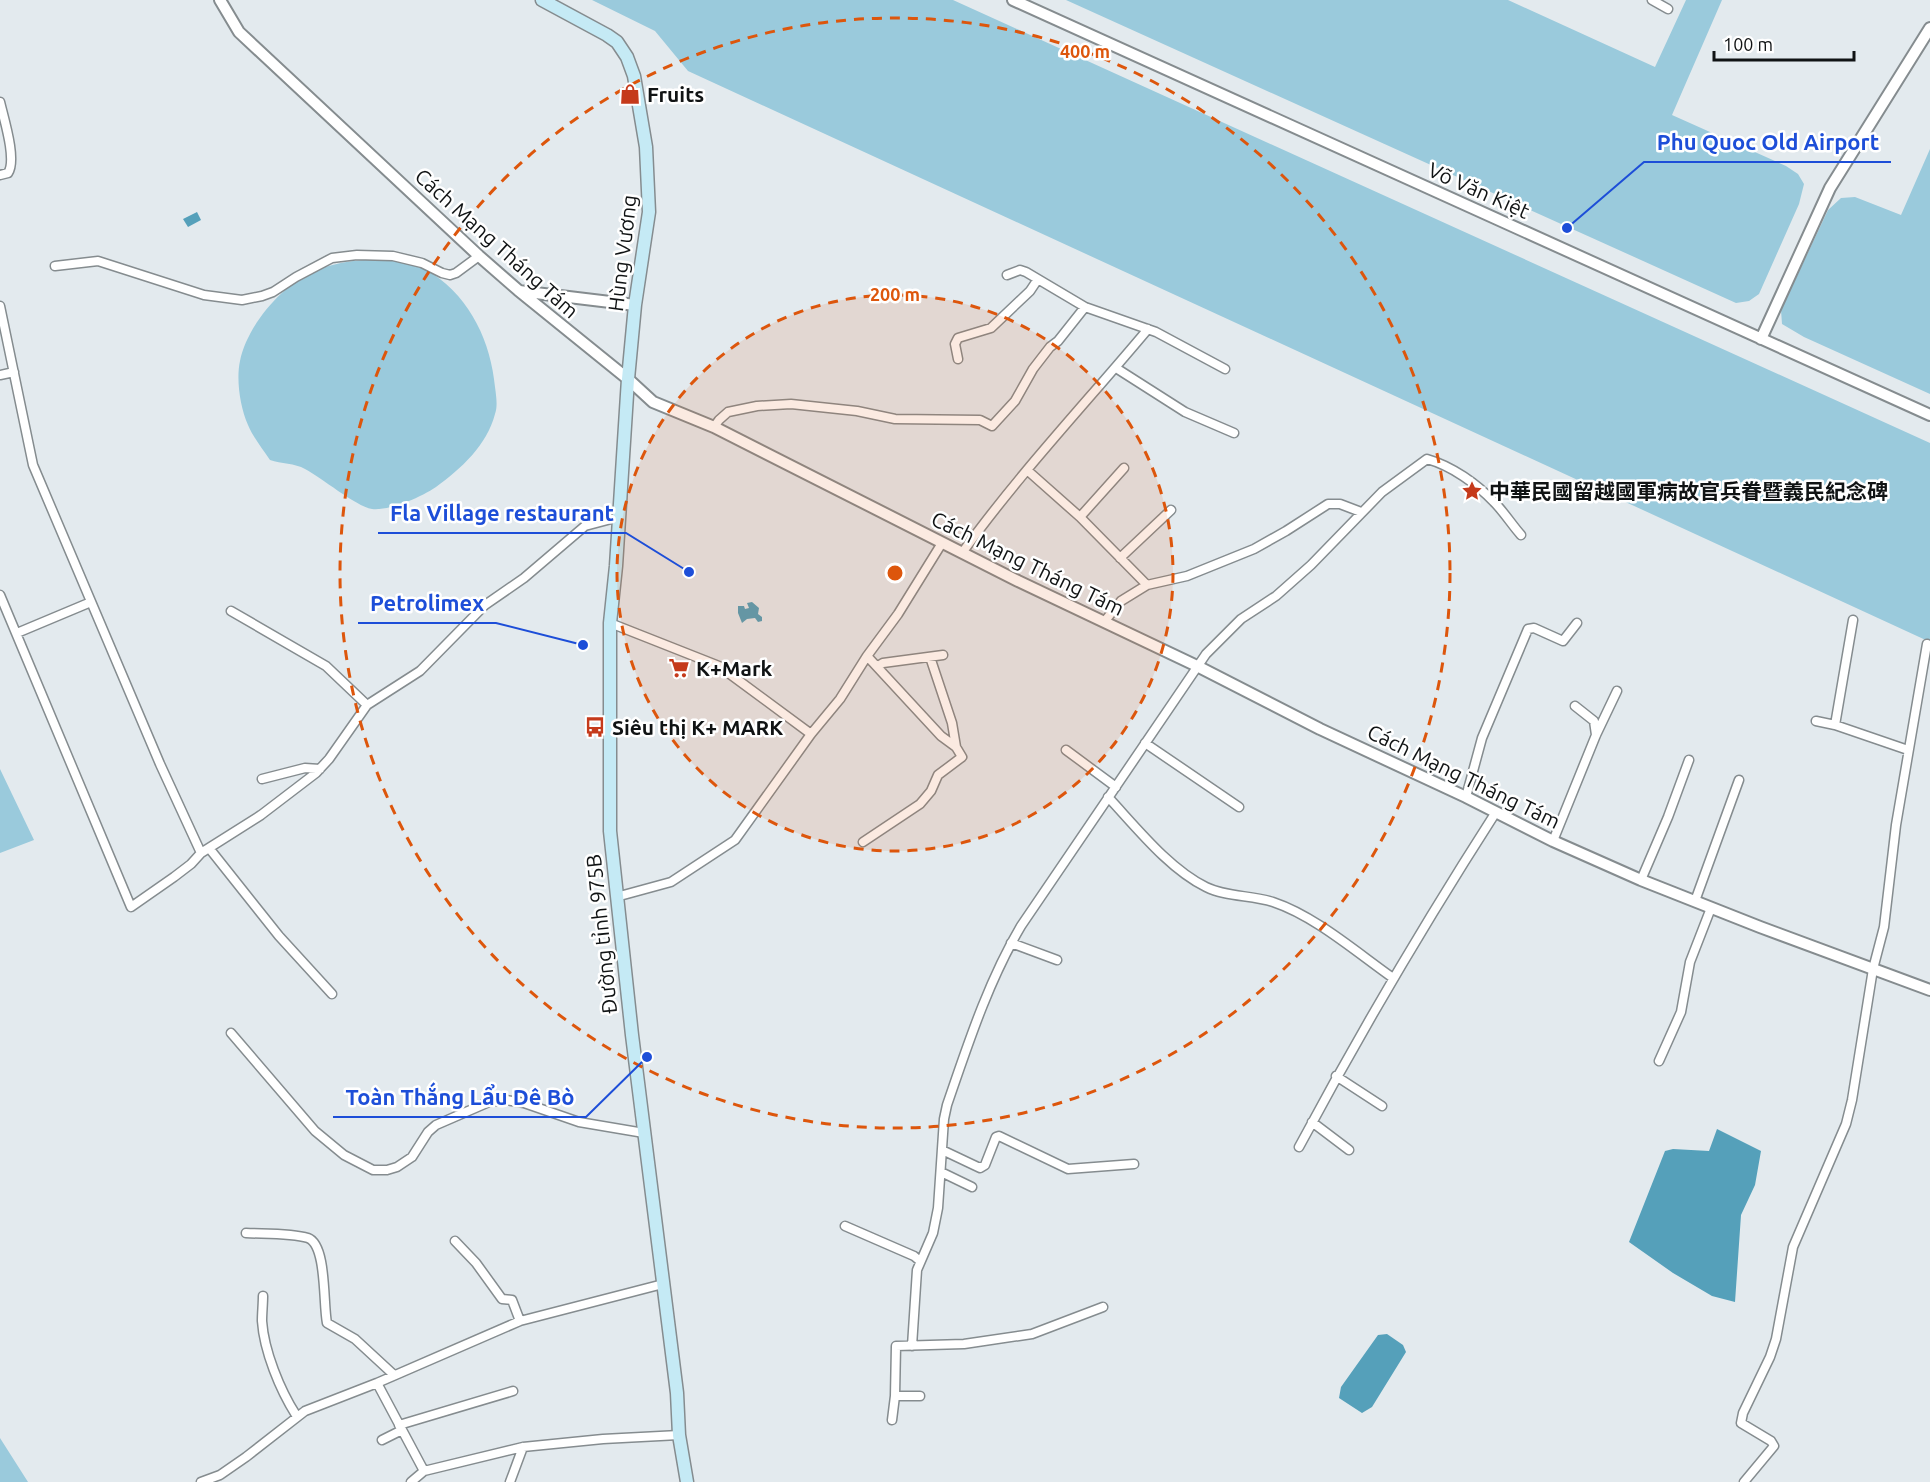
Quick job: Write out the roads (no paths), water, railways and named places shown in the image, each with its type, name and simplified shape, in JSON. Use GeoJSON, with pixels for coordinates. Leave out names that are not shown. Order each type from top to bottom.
{"type":"FeatureCollection","features":[{"type":"Feature","properties":{"kind":"main road","name":"Hùng Vương"},"geometry":{"type":"LineString","coordinates":[[542,0],[617,42],[627,57],[634,76],[646,147],[649,212],[635,305],[628,379]]}},
{"type":"Feature","properties":{"kind":"main road","name":"Đường tỉnh 975B"},"geometry":{"type":"LineString","coordinates":[[628,379],[610,623],[610,831],[679,1435],[687,1482]]}},
{"type":"Feature","properties":{"kind":"street","name":"Cách Mạng Tháng Tám"},"geometry":{"type":"LineString","coordinates":[[220,0],[239,32],[479,256],[653,402],[714,427],[963,554],[1553,841],[1711,908],[1930,990]]}},
{"type":"Feature","properties":{"kind":"street","name":"Võ Văn Kiệt"},"geometry":{"type":"LineString","coordinates":[[1013,0],[1930,416]]}},
{"type":"Feature","properties":{"kind":"street"},"geometry":{"type":"LineString","coordinates":[[1652,0],[1668,9]]}},
{"type":"Feature","properties":{"kind":"street"},"geometry":{"type":"LineString","coordinates":[[1761,339],[1830,188],[1930,28]]}},
{"type":"Feature","properties":{"kind":"street"},"geometry":{"type":"LineString","coordinates":[[0,102],[11,168],[8,173],[0,175]]}},
{"type":"Feature","properties":{"kind":"street"},"geometry":{"type":"LineString","coordinates":[[55,266],[98,261],[204,295],[242,300],[273,292],[332,258],[357,255],[393,256],[422,263],[450,275],[479,256]]}},
{"type":"Feature","properties":{"kind":"street"},"geometry":{"type":"LineString","coordinates":[[1007,275],[1020,270],[1085,307],[1148,329],[1225,369]]}},
{"type":"Feature","properties":{"kind":"street"},"geometry":{"type":"LineString","coordinates":[[958,359],[955,344],[958,339],[991,328],[1029,291],[1038,279]]}},
{"type":"Feature","properties":{"kind":"street"},"geometry":{"type":"LineString","coordinates":[[518,290],[635,305]]}},
{"type":"Feature","properties":{"kind":"street"},"geometry":{"type":"LineString","coordinates":[[0,306],[33,465],[160,764],[205,850],[332,994]]}},
{"type":"Feature","properties":{"kind":"street"},"geometry":{"type":"LineString","coordinates":[[714,427],[728,412],[757,406],[791,404],[857,411],[895,419],[980,420],[992,426],[1015,401],[1033,369],[1050,347],[1058,341],[1085,307]]}},
{"type":"Feature","properties":{"kind":"street"},"geometry":{"type":"LineString","coordinates":[[963,554],[992,512],[1148,329]]}},
{"type":"Feature","properties":{"kind":"street"},"geometry":{"type":"LineString","coordinates":[[1116,368],[1185,412],[1234,433]]}},
{"type":"Feature","properties":{"kind":"street"},"geometry":{"type":"LineString","coordinates":[[0,375],[14,372]]}},
{"type":"Feature","properties":{"kind":"street"},"geometry":{"type":"LineString","coordinates":[[912,1346],[914,1292],[920,1261],[936,1222],[947,1105],[985,997],[1011,942],[1206,654],[1241,619],[1276,596],[1311,565],[1382,492],[1427,459],[1453,470],[1473,484],[1495,503],[1521,535]]}},
{"type":"Feature","properties":{"kind":"street"},"geometry":{"type":"LineString","coordinates":[[1080,517],[1124,468]]}},
{"type":"Feature","properties":{"kind":"street"},"geometry":{"type":"LineString","coordinates":[[1027,470],[1080,517],[1147,585]]}},
{"type":"Feature","properties":{"kind":"street"},"geometry":{"type":"LineString","coordinates":[[1104,622],[1121,601],[1147,585],[1187,576],[1254,549],[1328,504],[1340,504],[1361,512]]}},
{"type":"Feature","properties":{"kind":"street"},"geometry":{"type":"LineString","coordinates":[[1120,558],[1171,510]]}},
{"type":"Feature","properties":{"kind":"street"},"geometry":{"type":"LineString","coordinates":[[0,595],[131,907],[191,864],[205,850],[261,814],[320,769],[367,705],[420,671],[484,605],[524,578],[585,526],[619,517]]}},
{"type":"Feature","properties":{"kind":"street"},"geometry":{"type":"LineString","coordinates":[[616,897],[671,882],[735,840],[811,734],[840,699],[867,656],[898,614],[942,543]]}},
{"type":"Feature","properties":{"kind":"street"},"geometry":{"type":"LineString","coordinates":[[17,633],[91,603]]}},
{"type":"Feature","properties":{"kind":"street"},"geometry":{"type":"LineString","coordinates":[[231,610],[326,666],[367,705]]}},
{"type":"Feature","properties":{"kind":"street"},"geometry":{"type":"LineString","coordinates":[[1835,725],[1853,620]]}},
{"type":"Feature","properties":{"kind":"street"},"geometry":{"type":"LineString","coordinates":[[610,623],[719,666],[811,734]]}},
{"type":"Feature","properties":{"kind":"street"},"geometry":{"type":"LineString","coordinates":[[1466,797],[1482,738],[1528,629],[1534,628],[1563,641],[1577,623]]}},
{"type":"Feature","properties":{"kind":"street"},"geometry":{"type":"LineString","coordinates":[[1744,1482],[1774,1446],[1771,1441],[1741,1423],[1743,1413],[1770,1357],[1776,1339],[1793,1247],[1846,1124],[1857,1076],[1873,969],[1884,927],[1896,825],[1927,644]]}},
{"type":"Feature","properties":{"kind":"street"},"geometry":{"type":"LineString","coordinates":[[878,666],[883,663],[942,655]]}},
{"type":"Feature","properties":{"kind":"street"},"geometry":{"type":"LineString","coordinates":[[867,656],[941,736],[956,747]]}},
{"type":"Feature","properties":{"kind":"street"},"geometry":{"type":"LineString","coordinates":[[863,842],[920,804],[931,791],[938,775],[962,757],[956,747],[952,723],[930,657]]}},
{"type":"Feature","properties":{"kind":"street"},"geometry":{"type":"LineString","coordinates":[[1553,841],[1596,735],[1617,691]]}},
{"type":"Feature","properties":{"kind":"street"},"geometry":{"type":"LineString","coordinates":[[1575,706],[1594,721],[1596,735]]}},
{"type":"Feature","properties":{"kind":"street"},"geometry":{"type":"LineString","coordinates":[[1816,721],[1835,725],[1908,750]]}},
{"type":"Feature","properties":{"kind":"street"},"geometry":{"type":"LineString","coordinates":[[1144,743],[1239,807]]}},
{"type":"Feature","properties":{"kind":"street"},"geometry":{"type":"LineString","coordinates":[[1066,750],[1116,787]]}},
{"type":"Feature","properties":{"kind":"street"},"geometry":{"type":"LineString","coordinates":[[1641,880],[1689,760]]}},
{"type":"Feature","properties":{"kind":"street"},"geometry":{"type":"LineString","coordinates":[[262,779],[305,768],[320,769]]}},
{"type":"Feature","properties":{"kind":"street"},"geometry":{"type":"LineString","coordinates":[[1695,901],[1740,780]]}},
{"type":"Feature","properties":{"kind":"street"},"geometry":{"type":"LineString","coordinates":[[1108,797],[1161,854],[1206,887],[1225,893],[1253,896],[1292,911],[1312,921],[1393,978]]}},
{"type":"Feature","properties":{"kind":"street"},"geometry":{"type":"LineString","coordinates":[[1299,1147],[1336,1076],[1393,978],[1496,812]]}},
{"type":"Feature","properties":{"kind":"street"},"geometry":{"type":"LineString","coordinates":[[1659,1061],[1681,1012],[1690,962],[1711,908]]}},
{"type":"Feature","properties":{"kind":"street"},"geometry":{"type":"LineString","coordinates":[[1011,942],[1057,960]]}},
{"type":"Feature","properties":{"kind":"street"},"geometry":{"type":"LineString","coordinates":[[231,1033],[315,1131],[344,1155],[373,1170],[397,1167],[412,1157],[428,1132],[436,1125],[489,1101],[524,1102],[579,1122],[644,1133]]}},
{"type":"Feature","properties":{"kind":"street"},"geometry":{"type":"LineString","coordinates":[[1336,1076],[1382,1107]]}},
{"type":"Feature","properties":{"kind":"street"},"geometry":{"type":"LineString","coordinates":[[1312,1122],[1349,1150]]}},
{"type":"Feature","properties":{"kind":"street"},"geometry":{"type":"LineString","coordinates":[[942,1150],[980,1168],[985,1165],[996,1137],[999,1136],[1068,1169],[1134,1164]]}},
{"type":"Feature","properties":{"kind":"street"},"geometry":{"type":"LineString","coordinates":[[941,1172],[972,1187]]}},
{"type":"Feature","properties":{"kind":"street"},"geometry":{"type":"LineString","coordinates":[[845,1226],[914,1256],[920,1261]]}},
{"type":"Feature","properties":{"kind":"street"},"geometry":{"type":"LineString","coordinates":[[246,1233],[303,1237],[312,1240],[317,1245],[321,1258],[327,1323],[355,1339],[394,1375]]}},
{"type":"Feature","properties":{"kind":"street"},"geometry":{"type":"LineString","coordinates":[[455,1241],[476,1263],[502,1299],[512,1300],[520,1321]]}},
{"type":"Feature","properties":{"kind":"street"},"geometry":{"type":"LineString","coordinates":[[201,1482],[220,1475],[246,1457],[296,1415],[520,1321],[663,1284]]}},
{"type":"Feature","properties":{"kind":"street"},"geometry":{"type":"LineString","coordinates":[[263,1296],[262,1321],[267,1346],[281,1389],[296,1415]]}},
{"type":"Feature","properties":{"kind":"street"},"geometry":{"type":"LineString","coordinates":[[892,1420],[896,1346],[964,1344],[1032,1334],[1103,1307]]}},
{"type":"Feature","properties":{"kind":"street"},"geometry":{"type":"LineString","coordinates":[[376,1383],[424,1471]]}},
{"type":"Feature","properties":{"kind":"street"},"geometry":{"type":"LineString","coordinates":[[382,1440],[401,1427],[513,1391]]}},
{"type":"Feature","properties":{"kind":"street"},"geometry":{"type":"LineString","coordinates":[[895,1396],[920,1396]]}},
{"type":"Feature","properties":{"kind":"street"},"geometry":{"type":"LineString","coordinates":[[411,1482],[424,1471],[523,1447],[603,1439],[679,1435]]}},
{"type":"Feature","properties":{"kind":"street"},"geometry":{"type":"LineString","coordinates":[[510,1482],[523,1447]]}},
{"type":"Feature","properties":{"kind":"place","name":"Fruits"},"geometry":{"type":"Point","coordinates":[630,94]}},
{"type":"Feature","properties":{"kind":"place","name":"Phu Quoc Old Airport"},"geometry":{"type":"Point","coordinates":[1567,228]}},
{"type":"Feature","properties":{"kind":"place","name":"中華民國留越國軍病故官兵眷暨義民紀念碑"},"geometry":{"type":"Point","coordinates":[1472,491]}},
{"type":"Feature","properties":{"kind":"place","name":"Fla Village restaurant"},"geometry":{"type":"Point","coordinates":[689,572]}},
{"type":"Feature","properties":{"kind":"place","name":"Petrolimex"},"geometry":{"type":"Point","coordinates":[583,645]}},
{"type":"Feature","properties":{"kind":"place","name":"K+Mark"},"geometry":{"type":"Point","coordinates":[679,668]}},
{"type":"Feature","properties":{"kind":"place","name":"Siêu thị K+ MARK"},"geometry":{"type":"Point","coordinates":[595,727]}},
{"type":"Feature","properties":{"kind":"place","name":"Toàn Thắng Lẩu Dê Bò"},"geometry":{"type":"Point","coordinates":[647,1057]}}]}
